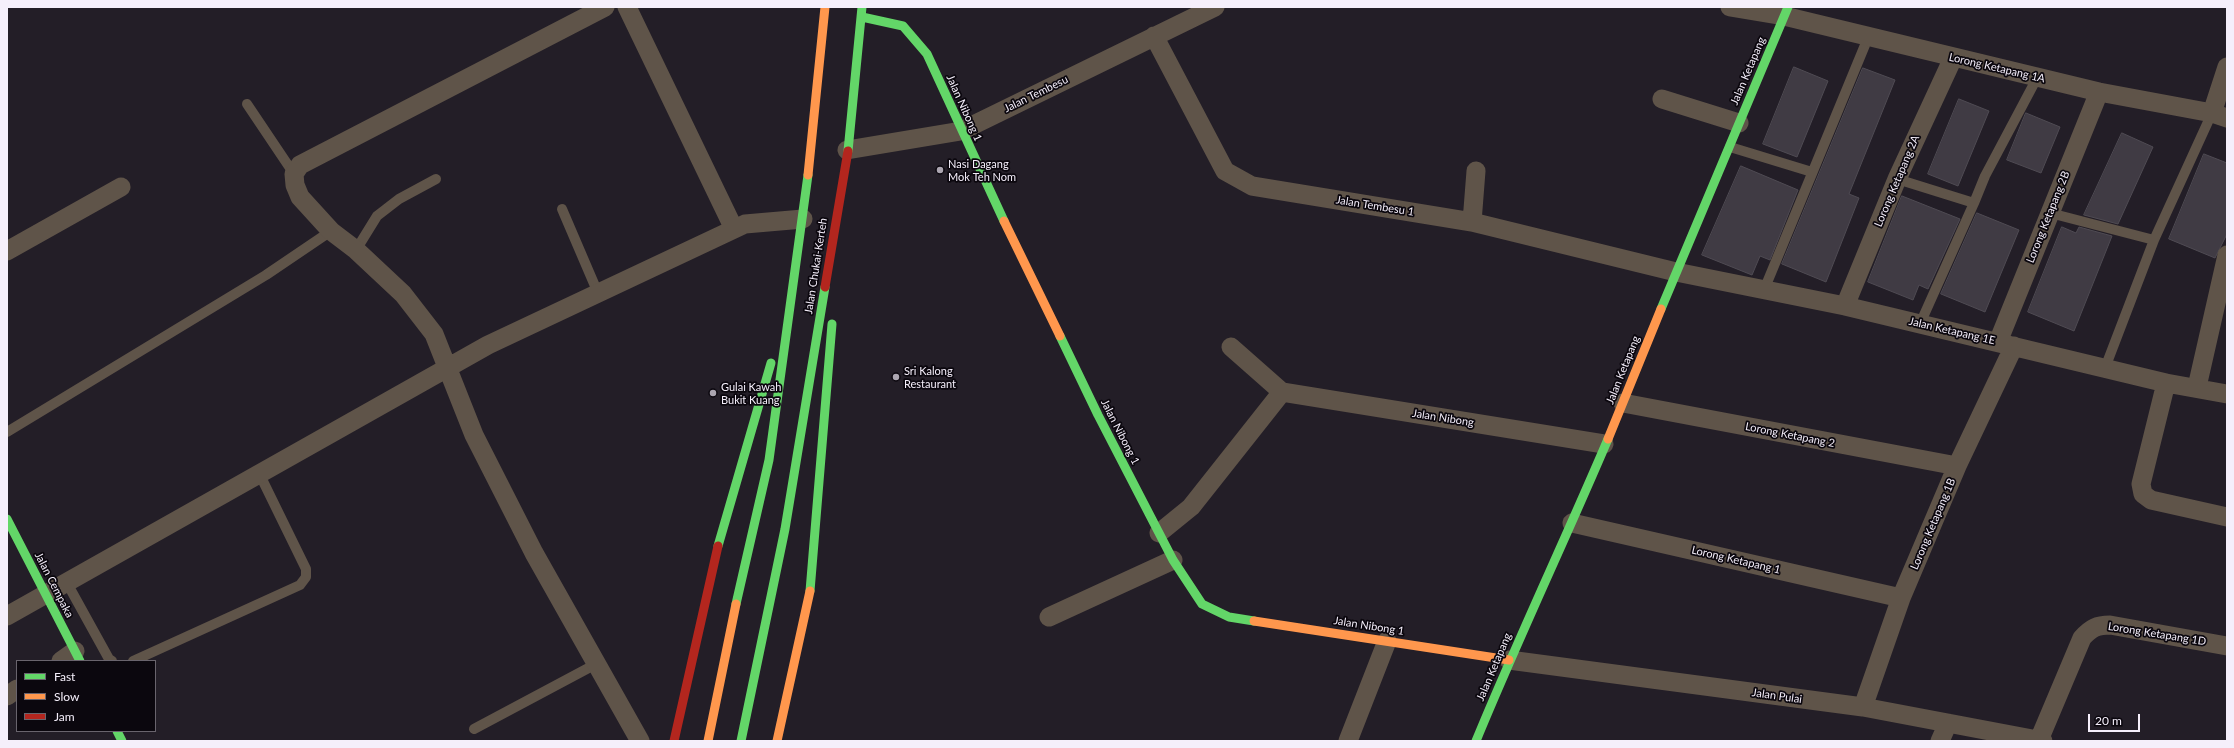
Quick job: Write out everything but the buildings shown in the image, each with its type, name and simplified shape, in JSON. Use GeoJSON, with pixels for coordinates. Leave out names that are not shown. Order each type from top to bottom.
{"type":"FeatureCollection","features":[{"type":"Feature","properties":{"kind":"main road","name":"Jalan Chukai-Kerteh"},"geometry":{"type":"LineString","coordinates":[[708,741],[727,642],[768,460],[814,138],[825,7]]}},
{"type":"Feature","properties":{"kind":"main road","name":"Jalan Chukai-Kerteh"},"geometry":{"type":"LineString","coordinates":[[741,741],[785,529],[847,153],[862,7]]}},
{"type":"Feature","properties":{"kind":"main road","name":"Jalan Ketapang"},"geometry":{"type":"LineString","coordinates":[[1476,741],[1509,660],[1572,523],[1786,12]]}},
{"type":"Feature","properties":{"kind":"main road","name":"Jalan Nibong 1"},"geometry":{"type":"LineString","coordinates":[[862,17],[903,26],[927,54],[961,131],[1098,415],[1172,560],[1202,604],[1229,617],[1509,660]]}},
{"type":"Feature","properties":{"kind":"main road"},"geometry":{"type":"LineString","coordinates":[[836,283],[847,153]]}},
{"type":"Feature","properties":{"kind":"main road"},"geometry":{"type":"LineString","coordinates":[[674,741],[709,582],[736,480],[793,290]]}},
{"type":"Feature","properties":{"kind":"main road"},"geometry":{"type":"LineString","coordinates":[[777,741],[809,600],[833,314]]}},
{"type":"Feature","properties":{"kind":"main road","name":"Jalan Cempaka"},"geometry":{"type":"LineString","coordinates":[[7,519],[46,594],[72,658]]}},
{"type":"Feature","properties":{"kind":"main road"},"geometry":{"type":"LineString","coordinates":[[118,732],[122,741]]}},
{"type":"Feature","properties":{"kind":"street"},"geometry":{"type":"LineString","coordinates":[[605,7],[300,165],[294,174],[295,185],[300,197],[331,231],[356,250],[403,294],[434,334],[474,435],[534,554],[640,741]]}},
{"type":"Feature","properties":{"kind":"street"},"geometry":{"type":"LineString","coordinates":[[627,7],[734,229]]}},
{"type":"Feature","properties":{"kind":"street","name":"Jalan Tembesu"},"geometry":{"type":"LineString","coordinates":[[847,153],[961,131],[1215,7]]}},
{"type":"Feature","properties":{"kind":"street"},"geometry":{"type":"LineString","coordinates":[[1730,7],[1786,12]]}},
{"type":"Feature","properties":{"kind":"street","name":"Lorong Ketapang 1A"},"geometry":{"type":"LineString","coordinates":[[1786,12],[1953,58],[2099,92],[2219,116]]}},
{"type":"Feature","properties":{"kind":"street","name":"Jalan Tembesu 1"},"geometry":{"type":"LineString","coordinates":[[1154,36],[1225,171],[1252,186],[1472,222],[1676,272]]}},
{"type":"Feature","properties":{"kind":"street","name":"Lorong Ketapang 2A"},"geometry":{"type":"LineString","coordinates":[[1845,306],[1897,178],[1953,58]]}},
{"type":"Feature","properties":{"kind":"street"},"geometry":{"type":"LineString","coordinates":[[2219,116],[2227,67]]}},
{"type":"Feature","properties":{"kind":"street","name":"Lorong Ketapang 2B"},"geometry":{"type":"LineString","coordinates":[[2006,344],[2050,213],[2099,92]]}},
{"type":"Feature","properties":{"kind":"street"},"geometry":{"type":"LineString","coordinates":[[1662,99],[1739,123]]}},
{"type":"Feature","properties":{"kind":"street"},"geometry":{"type":"LineString","coordinates":[[1472,222],[1476,171]]}},
{"type":"Feature","properties":{"kind":"street"},"geometry":{"type":"LineString","coordinates":[[7,251],[121,188]]}},
{"type":"Feature","properties":{"kind":"street"},"geometry":{"type":"LineString","coordinates":[[7,616],[180,520],[259,473],[488,345],[745,224],[803,219]]}},
{"type":"Feature","properties":{"kind":"street"},"geometry":{"type":"LineString","coordinates":[[2197,387],[2227,256]]}},
{"type":"Feature","properties":{"kind":"street","name":"Jalan Ketapang 1E"},"geometry":{"type":"LineString","coordinates":[[1676,272],[1845,306],[2166,383],[2197,387],[2227,394]]}},
{"type":"Feature","properties":{"kind":"street","name":"Lorong Ketapang 1B"},"geometry":{"type":"LineString","coordinates":[[1863,707],[1901,598],[1957,466],[2006,344]]}},
{"type":"Feature","properties":{"kind":"street"},"geometry":{"type":"LineString","coordinates":[[1159,533],[1191,507],[1282,392],[1231,347]]}},
{"type":"Feature","properties":{"kind":"street"},"geometry":{"type":"LineString","coordinates":[[2166,383],[2141,484],[2143,494],[2151,500],[2227,517]]}},
{"type":"Feature","properties":{"kind":"street","name":"Jalan Nibong"},"geometry":{"type":"LineString","coordinates":[[1282,392],[1604,444]]}},
{"type":"Feature","properties":{"kind":"street","name":"Lorong Ketapang 2"},"geometry":{"type":"LineString","coordinates":[[1623,403],[1957,466]]}},
{"type":"Feature","properties":{"kind":"street","name":"Lorong Ketapang 1"},"geometry":{"type":"LineString","coordinates":[[1572,523],[1901,598]]}},
{"type":"Feature","properties":{"kind":"street"},"geometry":{"type":"LineString","coordinates":[[1049,617],[1172,560]]}},
{"type":"Feature","properties":{"kind":"street","name":"Lorong Ketapang 1D"},"geometry":{"type":"LineString","coordinates":[[2041,741],[2082,638],[2089,630],[2099,625],[2110,625],[2227,646]]}},
{"type":"Feature","properties":{"kind":"street"},"geometry":{"type":"LineString","coordinates":[[1348,741],[1387,641]]}},
{"type":"Feature","properties":{"kind":"street","name":"Jalan Pulai"},"geometry":{"type":"LineString","coordinates":[[1509,660],[1863,707],[2041,741]]}},
{"type":"Feature","properties":{"kind":"street"},"geometry":{"type":"LineString","coordinates":[[7,696],[16,690]]}},
{"type":"Feature","properties":{"kind":"street"},"geometry":{"type":"LineString","coordinates":[[1940,741],[1948,723]]}},
{"type":"Feature","properties":{"kind":"lane"},"geometry":{"type":"LineString","coordinates":[[1764,290],[1865,45]]}},
{"type":"Feature","properties":{"kind":"lane"},"geometry":{"type":"LineString","coordinates":[[1920,324],[1985,176],[2037,78]]}},
{"type":"Feature","properties":{"kind":"lane"},"geometry":{"type":"LineString","coordinates":[[247,104],[294,174]]}},
{"type":"Feature","properties":{"kind":"lane"},"geometry":{"type":"LineString","coordinates":[[2105,368],[2154,240],[2219,116]]}},
{"type":"Feature","properties":{"kind":"lane"},"geometry":{"type":"LineString","coordinates":[[1730,147],[1812,172]]}},
{"type":"Feature","properties":{"kind":"lane"},"geometry":{"type":"LineString","coordinates":[[1897,178],[1974,203]]}},
{"type":"Feature","properties":{"kind":"lane"},"geometry":{"type":"LineString","coordinates":[[356,250],[377,216],[399,199],[436,179]]}},
{"type":"Feature","properties":{"kind":"lane"},"geometry":{"type":"LineString","coordinates":[[562,209],[598,293]]}},
{"type":"Feature","properties":{"kind":"lane"},"geometry":{"type":"LineString","coordinates":[[2050,213],[2154,240]]}},
{"type":"Feature","properties":{"kind":"lane"},"geometry":{"type":"LineString","coordinates":[[7,432],[266,275],[331,231]]}},
{"type":"Feature","properties":{"kind":"lane"},"geometry":{"type":"LineString","coordinates":[[135,660],[300,585],[306,577],[306,569],[259,473]]}},
{"type":"Feature","properties":{"kind":"lane"},"geometry":{"type":"LineString","coordinates":[[67,583],[108,659],[110,660]]}},
{"type":"Feature","properties":{"kind":"lane"},"geometry":{"type":"LineString","coordinates":[[474,729],[596,664]]}},
{"type":"Feature","properties":{"kind":"traffic: fast"},"geometry":{"type":"LineString","coordinates":[[848,151],[862,7]]}},
{"type":"Feature","properties":{"kind":"traffic: fast"},"geometry":{"type":"LineString","coordinates":[[1661,309],[1788,7]]}},
{"type":"Feature","properties":{"kind":"traffic: fast"},"geometry":{"type":"LineString","coordinates":[[862,17],[903,26],[927,54],[1004,221]]}},
{"type":"Feature","properties":{"kind":"traffic: fast"},"geometry":{"type":"LineString","coordinates":[[736,604],[769,460],[808,175]]}},
{"type":"Feature","properties":{"kind":"traffic: fast"},"geometry":{"type":"LineString","coordinates":[[741,741],[785,529],[825,287]]}},
{"type":"Feature","properties":{"kind":"traffic: fast"},"geometry":{"type":"LineString","coordinates":[[810,591],[832,324]]}},
{"type":"Feature","properties":{"kind":"traffic: fast"},"geometry":{"type":"LineString","coordinates":[[1060,336],[1098,415],[1173,560],[1202,604],[1229,617],[1254,621]]}},
{"type":"Feature","properties":{"kind":"traffic: fast"},"geometry":{"type":"LineString","coordinates":[[718,546],[771,363]]}},
{"type":"Feature","properties":{"kind":"traffic: fast"},"geometry":{"type":"LineString","coordinates":[[1476,741],[1608,439]]}},
{"type":"Feature","properties":{"kind":"traffic: fast"},"geometry":{"type":"LineString","coordinates":[[7,519],[79,660]]}},
{"type":"Feature","properties":{"kind":"traffic: fast"},"geometry":{"type":"LineString","coordinates":[[118,732],[122,741]]}},
{"type":"Feature","properties":{"kind":"traffic: slow"},"geometry":{"type":"LineString","coordinates":[[808,175],[825,7]]}},
{"type":"Feature","properties":{"kind":"traffic: slow"},"geometry":{"type":"LineString","coordinates":[[1004,221],[1060,336]]}},
{"type":"Feature","properties":{"kind":"traffic: slow"},"geometry":{"type":"LineString","coordinates":[[1608,439],[1661,309]]}},
{"type":"Feature","properties":{"kind":"traffic: slow"},"geometry":{"type":"LineString","coordinates":[[777,741],[810,591]]}},
{"type":"Feature","properties":{"kind":"traffic: slow"},"geometry":{"type":"LineString","coordinates":[[708,741],[736,604]]}},
{"type":"Feature","properties":{"kind":"traffic: slow"},"geometry":{"type":"LineString","coordinates":[[1254,621],[1509,660]]}},
{"type":"Feature","properties":{"kind":"traffic: jam"},"geometry":{"type":"LineString","coordinates":[[825,287],[848,151]]}},
{"type":"Feature","properties":{"kind":"traffic: jam"},"geometry":{"type":"LineString","coordinates":[[674,741],[718,546]]}},
{"type":"Feature","properties":{"kind":"place","name":"Nasi Dagang Mok Teh Nom"},"geometry":{"type":"Point","coordinates":[940,170]}},
{"type":"Feature","properties":{"kind":"place","name":"Sri Kalong Restaurant"},"geometry":{"type":"Point","coordinates":[896,377]}},
{"type":"Feature","properties":{"kind":"place","name":"Gulai Kawah Bukit Kuang"},"geometry":{"type":"Point","coordinates":[713,393]}}]}
